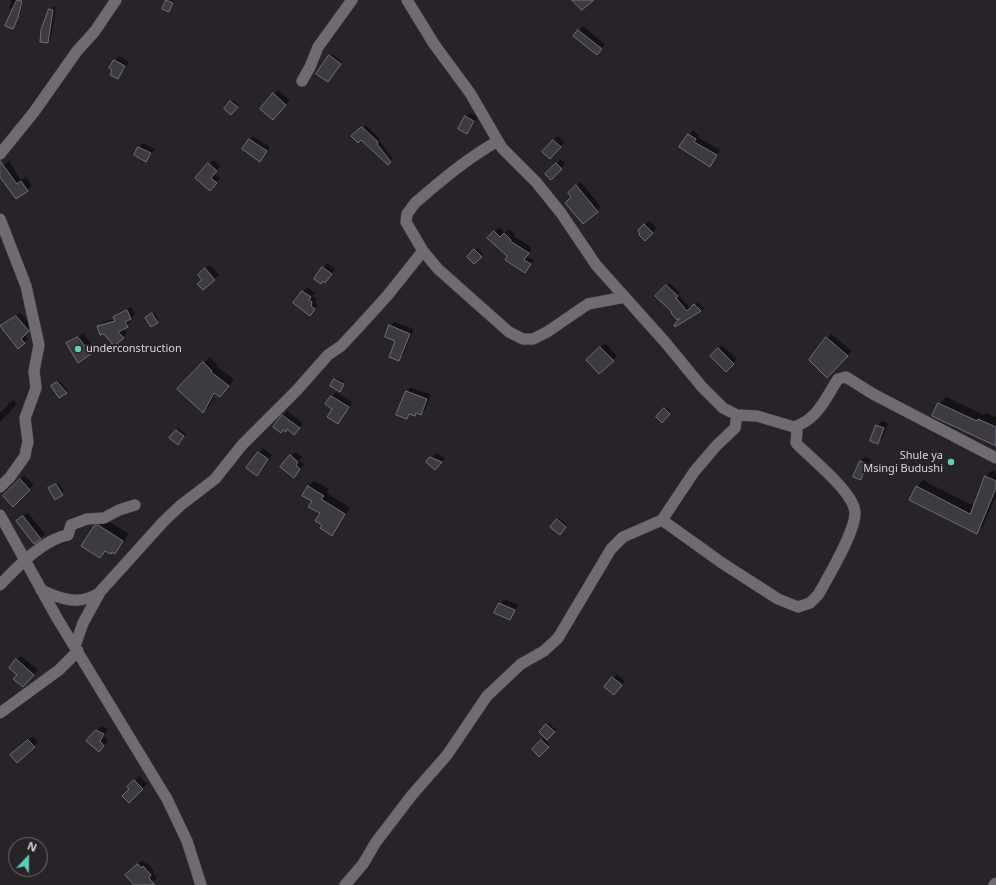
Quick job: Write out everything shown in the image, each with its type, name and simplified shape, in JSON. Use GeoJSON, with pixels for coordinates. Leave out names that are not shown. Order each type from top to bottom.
{"type":"FeatureCollection","features":[{"type":"Feature","properties":{"kind":"street"},"geometry":{"type":"LineString","coordinates":[[0,154],[34,112],[77,50],[95,31],[116,0]]}},
{"type":"Feature","properties":{"kind":"street"},"geometry":{"type":"LineString","coordinates":[[302,81],[318,48],[352,0]]}},
{"type":"Feature","properties":{"kind":"street"},"geometry":{"type":"LineString","coordinates":[[407,0],[434,44],[470,92],[498,141],[510,157],[536,182],[561,213],[596,265],[702,387],[723,408],[737,415],[757,416],[794,427],[812,419],[819,412],[838,379],[846,377],[873,394],[996,458]]}},
{"type":"Feature","properties":{"kind":"street"},"geometry":{"type":"LineString","coordinates":[[498,141],[472,155],[459,165],[410,209],[406,222],[423,251],[438,269],[481,308],[509,332],[523,339],[533,339],[547,332],[588,304],[625,297]]}},
{"type":"Feature","properties":{"kind":"street"},"geometry":{"type":"LineString","coordinates":[[0,219],[26,286],[38,345],[34,372],[36,388],[25,418],[28,442],[25,456],[10,477],[0,487]]}},
{"type":"Feature","properties":{"kind":"street"},"geometry":{"type":"LineString","coordinates":[[0,713],[59,670],[77,649],[83,623],[99,593],[164,521],[181,505],[215,479],[242,444],[297,390],[328,355],[341,346],[387,296],[423,251]]}},
{"type":"Feature","properties":{"kind":"street"},"geometry":{"type":"LineString","coordinates":[[345,885],[363,864],[376,842],[408,800],[447,755],[487,696],[521,664],[544,651],[558,638],[604,560],[615,545],[631,532],[654,525],[662,520],[694,472],[716,446],[735,428],[737,415]]}},
{"type":"Feature","properties":{"kind":"street"},"geometry":{"type":"LineString","coordinates":[[662,520],[722,563],[778,599],[798,607],[810,603],[818,595],[838,558],[850,532],[855,511],[847,496],[836,482],[796,443],[796,432],[794,427]]}},
{"type":"Feature","properties":{"kind":"street"},"geometry":{"type":"LineString","coordinates":[[0,585],[25,561],[54,540],[68,535],[70,525],[87,519],[104,518],[119,510],[135,506]]}},
{"type":"Feature","properties":{"kind":"street"},"geometry":{"type":"LineString","coordinates":[[0,515],[41,590],[167,799],[187,841],[201,885]]}},
{"type":"Feature","properties":{"kind":"street"},"geometry":{"type":"LineString","coordinates":[[41,590],[59,598],[73,601],[90,599],[99,593]]}},
{"type":"Feature","properties":{"kind":"building"},"geometry":{"type":"Polygon","coordinates":[[[17,0],[22,1],[18,18],[13,29],[5,26],[17,0]]]}},
{"type":"Feature","properties":{"kind":"building"},"geometry":{"type":"Polygon","coordinates":[[[166,0],[173,3],[169,12],[162,9],[166,0]]]}},
{"type":"Feature","properties":{"kind":"building"},"geometry":{"type":"Polygon","coordinates":[[[572,0],[594,0],[582,10],[572,0]]]}},
{"type":"Feature","properties":{"kind":"building"},"geometry":{"type":"Polygon","coordinates":[[[49,9],[53,10],[48,43],[40,42],[41,30],[49,9]]]}},
{"type":"Feature","properties":{"kind":"building"},"geometry":{"type":"Polygon","coordinates":[[[578,30],[602,49],[597,55],[573,36],[578,30]]]}},
{"type":"Feature","properties":{"kind":"building"},"geometry":{"type":"Polygon","coordinates":[[[329,55],[341,64],[328,82],[316,74],[329,55]]]}},
{"type":"Feature","properties":{"kind":"building"},"geometry":{"type":"Polygon","coordinates":[[[114,60],[125,66],[118,79],[110,75],[112,70],[109,68],[114,60]]]}},
{"type":"Feature","properties":{"kind":"building"},"geometry":{"type":"Polygon","coordinates":[[[273,93],[286,105],[273,120],[260,109],[273,93]]]}},
{"type":"Feature","properties":{"kind":"building"},"geometry":{"type":"Polygon","coordinates":[[[230,101],[238,107],[231,115],[224,109],[230,101]]]}},
{"type":"Feature","properties":{"kind":"building"},"geometry":{"type":"Polygon","coordinates":[[[465,116],[474,121],[467,134],[458,129],[465,116]]]}},
{"type":"Feature","properties":{"kind":"building"},"geometry":{"type":"Polygon","coordinates":[[[362,127],[378,142],[377,144],[391,162],[388,165],[361,140],[358,143],[351,136],[362,127]]]}},
{"type":"Feature","properties":{"kind":"building"},"geometry":{"type":"Polygon","coordinates":[[[688,134],[696,139],[694,142],[717,155],[710,167],[679,147],[688,134]]]}},
{"type":"Feature","properties":{"kind":"building"},"geometry":{"type":"Polygon","coordinates":[[[249,139],[267,151],[260,162],[242,149],[249,139]]]}},
{"type":"Feature","properties":{"kind":"building"},"geometry":{"type":"Polygon","coordinates":[[[553,140],[561,147],[550,159],[542,152],[553,140]]]}},
{"type":"Feature","properties":{"kind":"building"},"geometry":{"type":"Polygon","coordinates":[[[138,147],[151,153],[146,162],[134,155],[138,147]]]}},
{"type":"Feature","properties":{"kind":"building"},"geometry":{"type":"Polygon","coordinates":[[[0,161],[17,184],[21,181],[28,191],[16,199],[0,177],[0,161]]]}},
{"type":"Feature","properties":{"kind":"building"},"geometry":{"type":"Polygon","coordinates":[[[208,163],[217,171],[211,178],[217,183],[210,191],[195,178],[208,163]]]}},
{"type":"Feature","properties":{"kind":"building"},"geometry":{"type":"Polygon","coordinates":[[[556,163],[562,169],[551,180],[545,174],[556,163]]]}},
{"type":"Feature","properties":{"kind":"building"},"geometry":{"type":"Polygon","coordinates":[[[576,185],[598,212],[583,224],[565,203],[571,197],[568,193],[576,185]]]}},
{"type":"Feature","properties":{"kind":"building"},"geometry":{"type":"Polygon","coordinates":[[[644,224],[653,233],[645,241],[639,235],[640,234],[638,231],[644,224]]]}},
{"type":"Feature","properties":{"kind":"building"},"geometry":{"type":"Polygon","coordinates":[[[494,231],[500,237],[504,233],[511,240],[510,241],[529,253],[524,260],[531,264],[525,273],[505,260],[507,256],[487,238],[494,231]]]}},
{"type":"Feature","properties":{"kind":"building"},"geometry":{"type":"Polygon","coordinates":[[[474,249],[482,257],[474,264],[467,257],[474,249]]]}},
{"type":"Feature","properties":{"kind":"building"},"geometry":{"type":"Polygon","coordinates":[[[322,267],[332,274],[325,283],[323,281],[321,284],[314,279],[322,267]]]}},
{"type":"Feature","properties":{"kind":"building"},"geometry":{"type":"Polygon","coordinates":[[[205,268],[215,280],[203,290],[197,284],[202,280],[198,275],[205,268]]]}},
{"type":"Feature","properties":{"kind":"building"},"geometry":{"type":"Polygon","coordinates":[[[666,285],[678,296],[676,298],[687,311],[694,304],[701,311],[675,327],[674,325],[680,318],[677,320],[671,313],[672,312],[655,296],[666,285]]]}},
{"type":"Feature","properties":{"kind":"building"},"geometry":{"type":"Polygon","coordinates":[[[302,291],[311,297],[309,300],[312,302],[311,306],[315,309],[310,316],[293,303],[302,291]]]}},
{"type":"Feature","properties":{"kind":"building"},"geometry":{"type":"Polygon","coordinates":[[[127,310],[131,319],[125,322],[128,327],[118,332],[124,338],[114,346],[104,334],[100,335],[97,326],[115,321],[113,317],[127,310]]]}},
{"type":"Feature","properties":{"kind":"building"},"geometry":{"type":"Polygon","coordinates":[[[152,313],[158,323],[151,327],[145,318],[152,313]]]}},
{"type":"Feature","properties":{"kind":"building"},"geometry":{"type":"Polygon","coordinates":[[[16,316],[29,331],[21,339],[25,343],[18,349],[0,326],[16,316]]]}},
{"type":"Feature","properties":{"kind":"building"},"geometry":{"type":"Polygon","coordinates":[[[389,325],[410,334],[399,361],[389,357],[395,341],[385,337],[389,325]]]}},
{"type":"Feature","properties":{"kind":"building","name":"underconstruction"},"geometry":{"type":"Polygon","coordinates":[[[78,337],[91,354],[78,363],[66,343],[78,337]]]}},
{"type":"Feature","properties":{"kind":"building"},"geometry":{"type":"Polygon","coordinates":[[[826,337],[848,356],[827,378],[809,360],[826,337]]]}},
{"type":"Feature","properties":{"kind":"building"},"geometry":{"type":"Polygon","coordinates":[[[600,347],[614,361],[599,374],[586,360],[600,347]]]}},
{"type":"Feature","properties":{"kind":"building"},"geometry":{"type":"Polygon","coordinates":[[[718,348],[734,364],[726,372],[710,356],[718,348]]]}},
{"type":"Feature","properties":{"kind":"building"},"geometry":{"type":"Polygon","coordinates":[[[203,362],[212,371],[211,372],[229,386],[220,397],[214,393],[203,413],[177,389],[203,362]]]}},
{"type":"Feature","properties":{"kind":"building"},"geometry":{"type":"Polygon","coordinates":[[[334,379],[344,384],[340,392],[330,386],[334,379]]]}},
{"type":"Feature","properties":{"kind":"building"},"geometry":{"type":"Polygon","coordinates":[[[57,382],[67,393],[59,398],[51,386],[57,382]]]}},
{"type":"Feature","properties":{"kind":"building"},"geometry":{"type":"Polygon","coordinates":[[[406,391],[427,399],[421,415],[416,413],[415,416],[409,414],[407,419],[396,415],[406,391]]]}},
{"type":"Feature","properties":{"kind":"building"},"geometry":{"type":"Polygon","coordinates":[[[331,396],[349,407],[338,424],[327,417],[332,409],[325,404],[331,396]]]}},
{"type":"Feature","properties":{"kind":"building"},"geometry":{"type":"Polygon","coordinates":[[[938,403],[977,421],[978,419],[996,427],[996,446],[932,416],[938,403]]]}},
{"type":"Feature","properties":{"kind":"building"},"geometry":{"type":"Polygon","coordinates":[[[664,408],[670,414],[662,423],[656,417],[664,408]]]}},
{"type":"Feature","properties":{"kind":"building"},"geometry":{"type":"Polygon","coordinates":[[[282,415],[300,428],[294,435],[287,429],[286,432],[283,430],[281,433],[273,427],[282,415]]]}},
{"type":"Feature","properties":{"kind":"building"},"geometry":{"type":"Polygon","coordinates":[[[876,425],[884,428],[878,444],[870,441],[876,425]]]}},
{"type":"Feature","properties":{"kind":"building"},"geometry":{"type":"Polygon","coordinates":[[[176,430],[184,436],[178,445],[169,438],[176,430]]]}},
{"type":"Feature","properties":{"kind":"building"},"geometry":{"type":"Polygon","coordinates":[[[258,452],[268,459],[257,476],[246,468],[258,452]]]}},
{"type":"Feature","properties":{"kind":"building"},"geometry":{"type":"Polygon","coordinates":[[[290,455],[298,462],[296,465],[300,469],[294,478],[280,467],[290,455]]]}},
{"type":"Feature","properties":{"kind":"building"},"geometry":{"type":"Polygon","coordinates":[[[430,457],[442,462],[435,470],[426,462],[430,457]]]}},
{"type":"Feature","properties":{"kind":"building"},"geometry":{"type":"Polygon","coordinates":[[[860,461],[867,464],[861,480],[853,477],[860,461]]]}},
{"type":"Feature","properties":{"kind":"building"},"geometry":{"type":"Polygon","coordinates":[[[985,476],[996,481],[996,488],[977,534],[909,500],[916,486],[970,514],[985,476]]]}},
{"type":"Feature","properties":{"kind":"building"},"geometry":{"type":"Polygon","coordinates":[[[20,479],[30,490],[13,507],[3,496],[20,479]]]}},
{"type":"Feature","properties":{"kind":"building"},"geometry":{"type":"Polygon","coordinates":[[[56,484],[63,495],[55,500],[48,488],[56,484]]]}},
{"type":"Feature","properties":{"kind":"building"},"geometry":{"type":"Polygon","coordinates":[[[308,486],[324,496],[321,499],[345,514],[332,536],[320,528],[322,525],[315,521],[320,513],[308,507],[312,501],[302,496],[308,486]]]}},
{"type":"Feature","properties":{"kind":"building"},"geometry":{"type":"Polygon","coordinates":[[[23,516],[41,539],[34,544],[16,521],[23,516]]]}},
{"type":"Feature","properties":{"kind":"building"},"geometry":{"type":"Polygon","coordinates":[[[557,519],[566,527],[560,535],[550,527],[557,519]]]}},
{"type":"Feature","properties":{"kind":"building"},"geometry":{"type":"Polygon","coordinates":[[[98,525],[123,541],[115,554],[105,551],[100,558],[81,546],[94,526],[98,525]]]}},
{"type":"Feature","properties":{"kind":"building"},"geometry":{"type":"Polygon","coordinates":[[[499,603],[515,610],[510,620],[494,613],[499,603]]]}},
{"type":"Feature","properties":{"kind":"building"},"geometry":{"type":"Polygon","coordinates":[[[16,659],[34,675],[23,687],[13,679],[17,675],[9,668],[16,659]]]}},
{"type":"Feature","properties":{"kind":"building"},"geometry":{"type":"Polygon","coordinates":[[[612,677],[622,685],[614,695],[604,687],[612,677]]]}},
{"type":"Feature","properties":{"kind":"building"},"geometry":{"type":"Polygon","coordinates":[[[546,724],[555,732],[547,740],[539,732],[546,724]]]}},
{"type":"Feature","properties":{"kind":"building"},"geometry":{"type":"Polygon","coordinates":[[[96,730],[104,734],[100,741],[104,746],[99,752],[86,741],[96,730]]]}},
{"type":"Feature","properties":{"kind":"building"},"geometry":{"type":"Polygon","coordinates":[[[28,740],[35,747],[17,763],[10,755],[28,740]]]}},
{"type":"Feature","properties":{"kind":"building"},"geometry":{"type":"Polygon","coordinates":[[[541,740],[549,747],[539,757],[532,749],[541,740]]]}},
{"type":"Feature","properties":{"kind":"building"},"geometry":{"type":"Polygon","coordinates":[[[134,780],[143,789],[129,803],[122,796],[129,789],[127,787],[134,780]]]}},
{"type":"Feature","properties":{"kind":"building"},"geometry":{"type":"Polygon","coordinates":[[[138,864],[141,868],[143,866],[151,875],[149,878],[155,885],[134,885],[125,875],[138,864]]]}},
{"type":"Feature","properties":{"kind":"place","name":"underconstruction"},"geometry":{"type":"Point","coordinates":[78,349]}},
{"type":"Feature","properties":{"kind":"place","name":"Shule ya Msingi Budushi"},"geometry":{"type":"Point","coordinates":[951,462]}}]}
